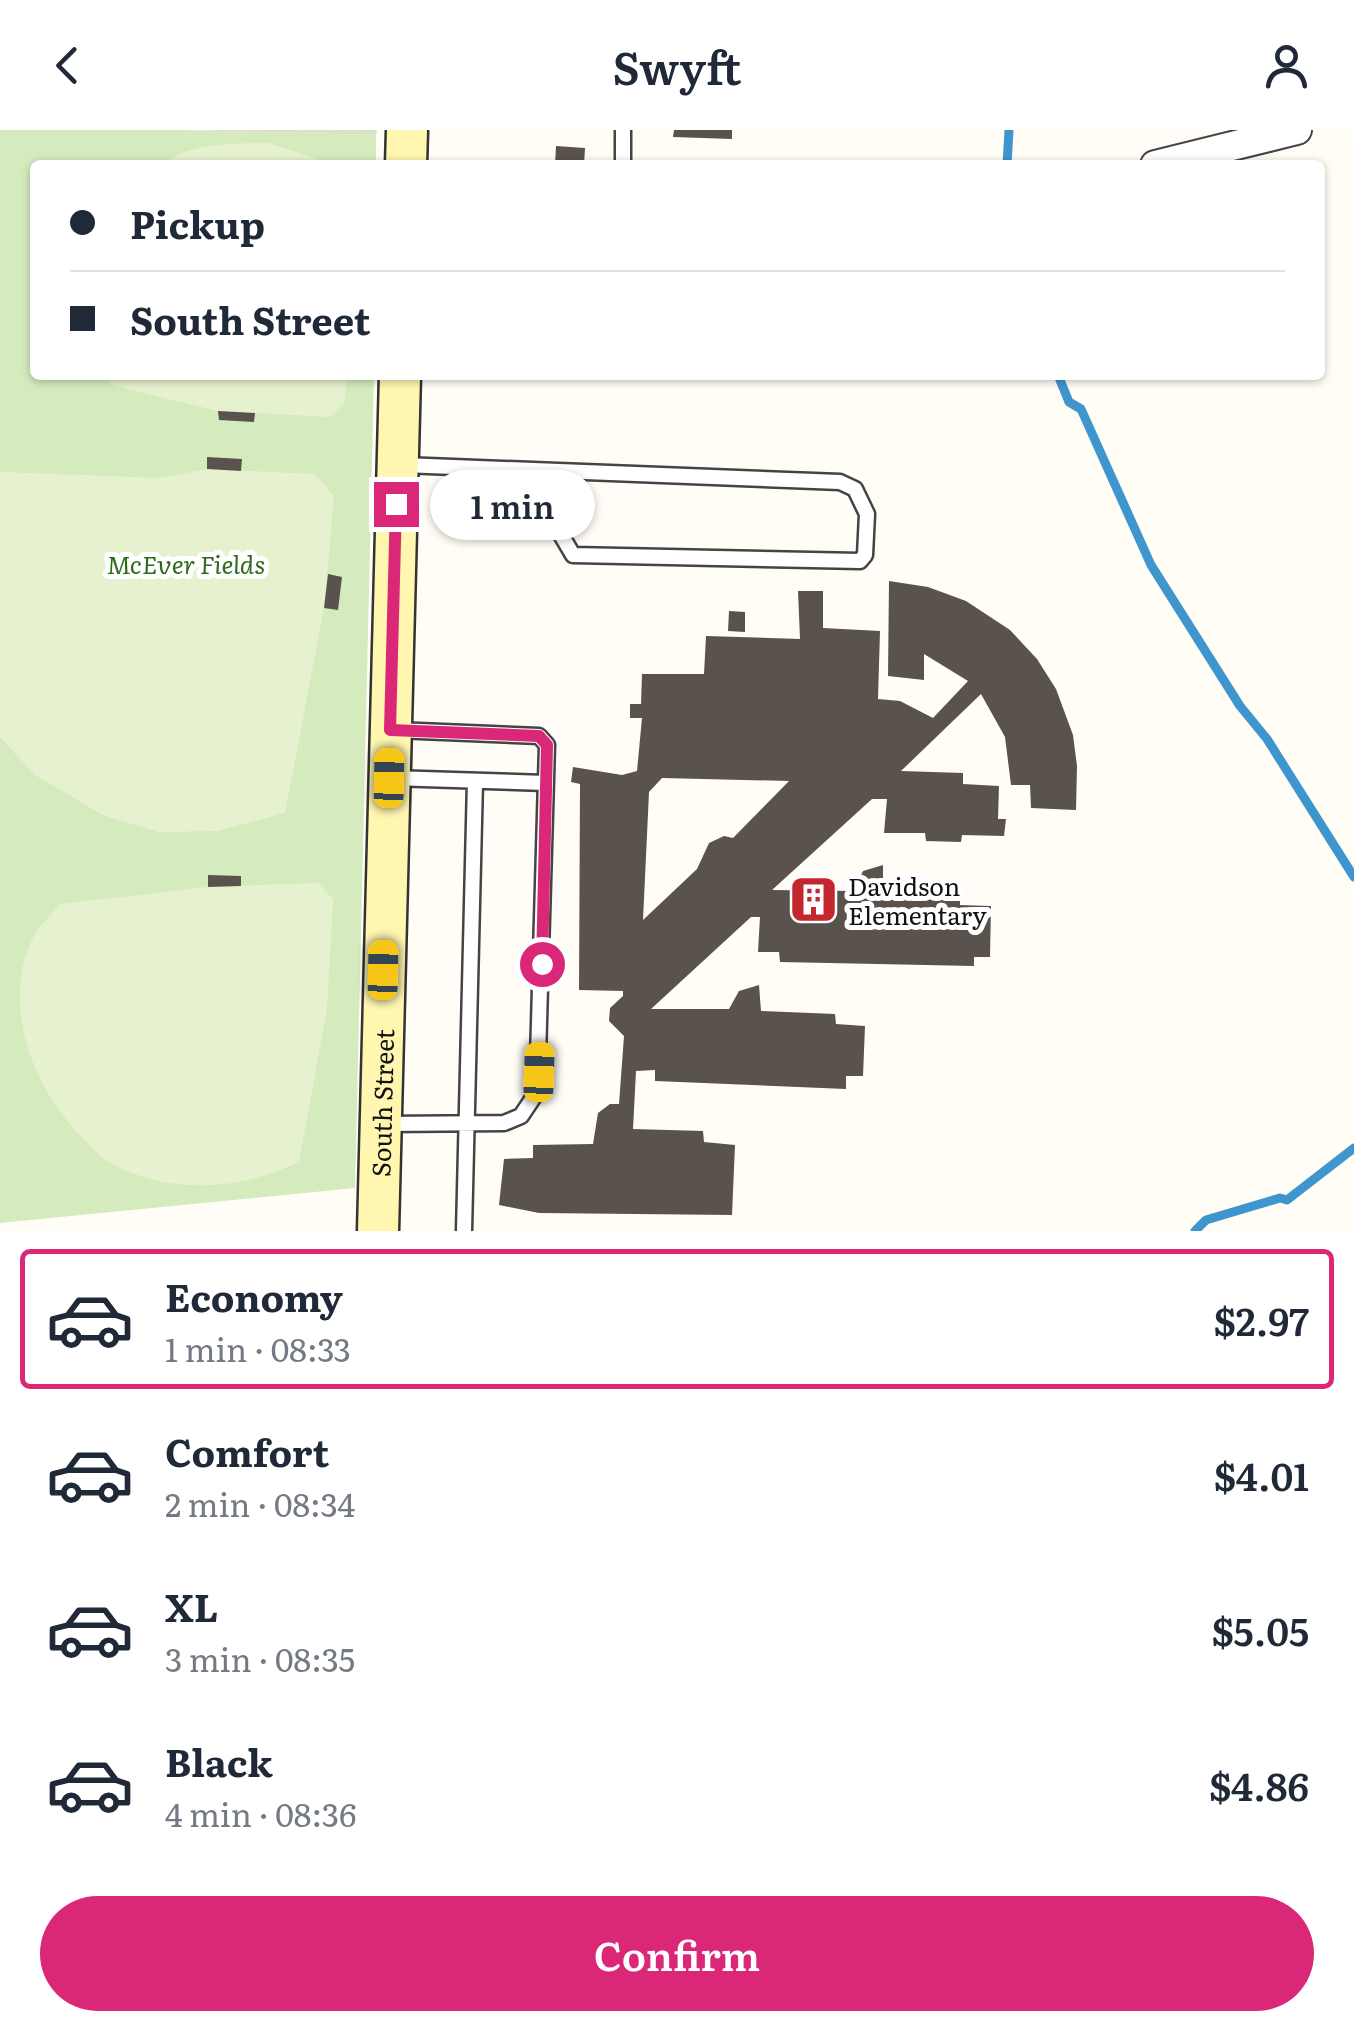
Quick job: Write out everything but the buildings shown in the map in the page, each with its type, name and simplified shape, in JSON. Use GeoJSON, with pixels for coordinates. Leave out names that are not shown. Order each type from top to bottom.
{"type":"FeatureCollection","features":[{"type":"Feature","properties":{"kind":"street"},"geometry":{"type":"LineString","coordinates":[[406,160],[407,130]]}},
{"type":"Feature","properties":{"kind":"street"},"geometry":{"type":"LineString","coordinates":[[1175,160],[1297,130]]}},
{"type":"Feature","properties":{"kind":"street","name":"South Street"},"geometry":{"type":"LineString","coordinates":[[378,1231],[400,380]]}},
{"type":"Feature","properties":{"kind":"lane"},"geometry":{"type":"LineString","coordinates":[[623,130],[623,160]]}},
{"type":"Feature","properties":{"kind":"lane"},"geometry":{"type":"LineString","coordinates":[[398,465],[840,482],[855,489],[867,514],[865,555],[860,560],[573,555],[523,470]]}},
{"type":"Feature","properties":{"kind":"lane"},"geometry":{"type":"LineString","coordinates":[[380,1124],[504,1123],[521,1116],[537,1092],[547,745],[539,736],[390,730]]}},
{"type":"Feature","properties":{"kind":"lane"},"geometry":{"type":"LineString","coordinates":[[389,778],[546,783]]}},
{"type":"Feature","properties":{"kind":"lane"},"geometry":{"type":"LineString","coordinates":[[464,1231],[475,781]]}},
{"type":"Feature","properties":{"kind":"green space","name":"McEver Fields"},"geometry":{"type":"Polygon","coordinates":[[[0,130],[376,135],[376,160],[30,160],[30,380],[374,380],[355,1188],[0,1223],[0,130]]]}},
{"type":"Feature","properties":{"kind":"green space"},"geometry":{"type":"Polygon","coordinates":[[[184,130],[377,130],[376,135],[184,130]]]}},
{"type":"Feature","properties":{"kind":"green space"},"geometry":{"type":"Polygon","coordinates":[[[267,143],[319,160],[168,160],[198,148],[267,143]]]}},
{"type":"Feature","properties":{"kind":"green space"},"geometry":{"type":"Polygon","coordinates":[[[109,380],[347,380],[344,405],[330,417],[218,411],[111,385],[109,380]]]}},
{"type":"Feature","properties":{"kind":"green space"},"geometry":{"type":"Polygon","coordinates":[[[207,469],[315,474],[334,496],[324,608],[285,813],[217,831],[158,832],[103,815],[35,775],[0,737],[0,472],[160,478],[207,469]]]}},
{"type":"Feature","properties":{"kind":"green space"},"geometry":{"type":"Polygon","coordinates":[[[318,883],[333,899],[327,1009],[299,1162],[252,1179],[204,1185],[156,1180],[103,1158],[52,1099],[28,1048],[20,994],[23,966],[41,926],[60,904],[208,887],[318,883]]]}},
{"type":"Feature","properties":{"kind":"waterway"},"geometry":{"type":"LineString","coordinates":[[1007,160],[1009,130]]}},
{"type":"Feature","properties":{"kind":"waterway"},"geometry":{"type":"LineString","coordinates":[[1060,380],[1069,402],[1081,409],[1151,565],[1354,877]]}},
{"type":"Feature","properties":{"kind":"waterway"},"geometry":{"type":"LineString","coordinates":[[1195,1231],[1206,1220],[1280,1198],[1287,1200],[1354,1148]]}},
{"type":"Feature","properties":{"kind":"place","name":"Davidson Elementary"},"geometry":{"type":"Point","coordinates":[813,899]}},
{"type":"Feature","properties":{"kind":"route"},"geometry":{"type":"LineString","coordinates":[[396,504],[390,730],[539,736],[547,745],[542,964]]}}]}
